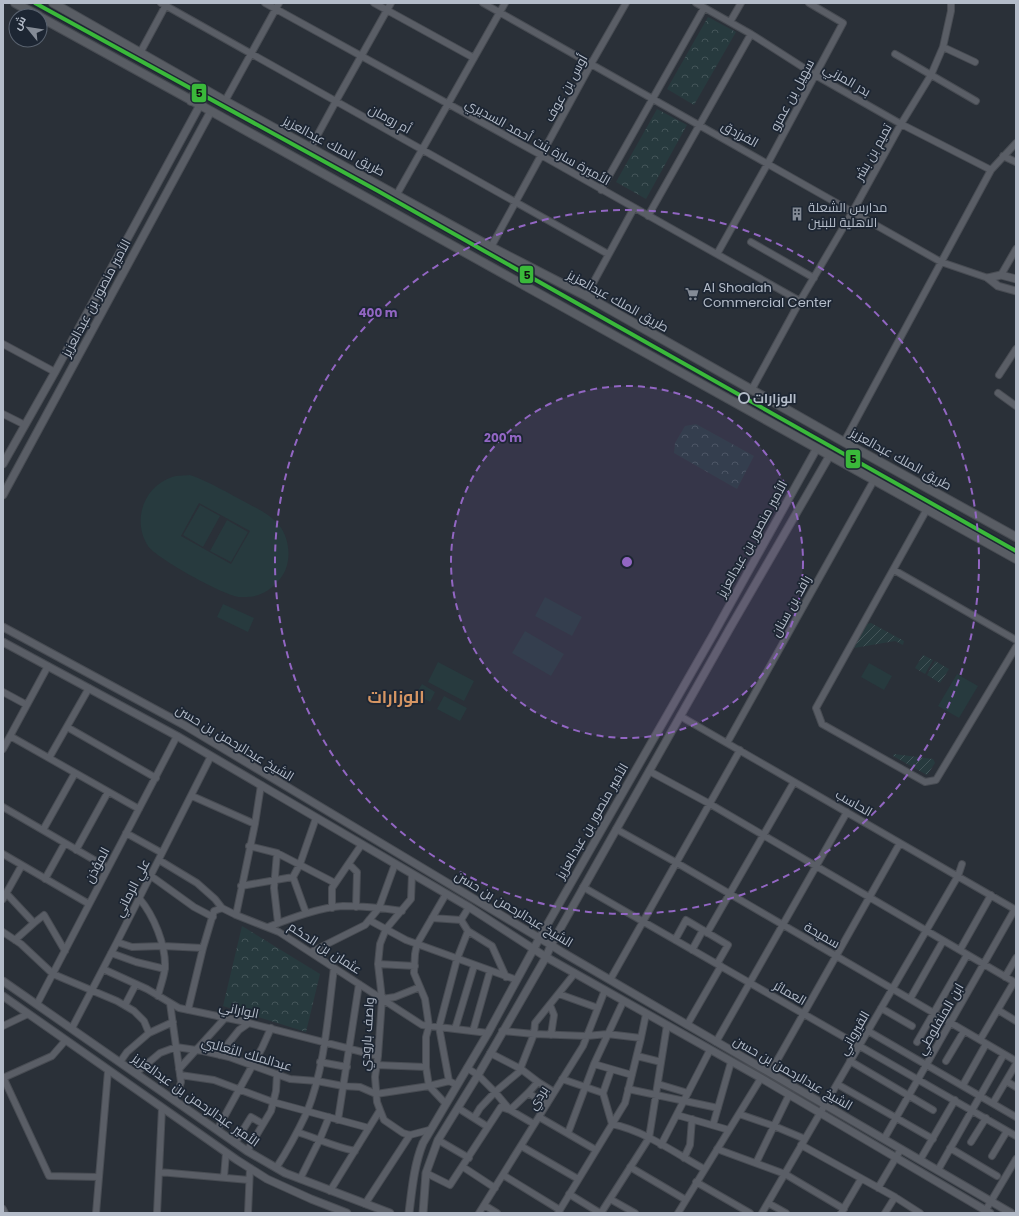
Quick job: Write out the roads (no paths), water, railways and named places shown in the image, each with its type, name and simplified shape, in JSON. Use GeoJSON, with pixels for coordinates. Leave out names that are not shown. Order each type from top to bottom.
{"type":"FeatureCollection","features":[{"type":"Feature","properties":{"kind":"main road"},"geometry":{"type":"LineString","coordinates":[[15,3],[24,8]]}},
{"type":"Feature","properties":{"kind":"main road","name":"طريق الملك عبدالعزيز"},"geometry":{"type":"LineString","coordinates":[[55,3],[206,91],[312,147],[491,247],[586,296],[844,442],[1016,536]]}},
{"type":"Feature","properties":{"kind":"main road"},"geometry":{"type":"LineString","coordinates":[[48,21],[1016,559]]}},
{"type":"Feature","properties":{"kind":"main road"},"geometry":{"type":"LineString","coordinates":[[191,101],[198,86]]}},
{"type":"Feature","properties":{"kind":"main road"},"geometry":{"type":"LineString","coordinates":[[200,105],[206,91]]}},
{"type":"Feature","properties":{"kind":"street","name":"الأميرة سارة بنت أحمد السديري"},"geometry":{"type":"LineString","coordinates":[[265,3],[278,6],[361,56],[542,155],[601,190],[800,301]]}},
{"type":"Feature","properties":{"kind":"street"},"geometry":{"type":"LineString","coordinates":[[374,3],[474,58]]}},
{"type":"Feature","properties":{"kind":"street"},"geometry":{"type":"LineString","coordinates":[[312,147],[390,3]]}},
{"type":"Feature","properties":{"kind":"street","name":"الفرزدق"},"geometry":{"type":"LineString","coordinates":[[483,3],[941,262],[988,278],[998,286],[1016,291]]}},
{"type":"Feature","properties":{"kind":"street"},"geometry":{"type":"LineString","coordinates":[[397,194],[505,3]]}},
{"type":"Feature","properties":{"kind":"street","name":"أوس بن عوف"},"geometry":{"type":"LineString","coordinates":[[491,247],[626,3]]}},
{"type":"Feature","properties":{"kind":"street","name":"بدر المزني"},"geometry":{"type":"LineString","coordinates":[[696,3],[751,34],[815,75],[901,124],[991,170]]}},
{"type":"Feature","properties":{"kind":"street"},"geometry":{"type":"LineString","coordinates":[[730,22],[741,3]]}},
{"type":"Feature","properties":{"kind":"street","name":"سهيل بن عمرو"},"geometry":{"type":"LineString","coordinates":[[717,254],[768,164],[843,23],[809,3]]}},
{"type":"Feature","properties":{"kind":"street","name":"تميم بن بشر"},"geometry":{"type":"LineString","coordinates":[[752,389],[800,301],[853,211],[901,124],[931,75],[943,47],[951,11],[951,3]]}},
{"type":"Feature","properties":{"kind":"street"},"geometry":{"type":"LineString","coordinates":[[140,53],[165,4]]}},
{"type":"Feature","properties":{"kind":"street","name":"أم رومان"},"geometry":{"type":"LineString","coordinates":[[165,4],[251,54],[608,254]]}},
{"type":"Feature","properties":{"kind":"street"},"geometry":{"type":"LineString","coordinates":[[225,101],[278,6]]}},
{"type":"Feature","properties":{"kind":"street"},"geometry":{"type":"LineString","coordinates":[[601,190],[704,8]]}},
{"type":"Feature","properties":{"kind":"street"},"geometry":{"type":"LineString","coordinates":[[648,216],[751,34]]}},
{"type":"Feature","properties":{"kind":"street"},"geometry":{"type":"LineString","coordinates":[[943,47],[975,62]]}},
{"type":"Feature","properties":{"kind":"street"},"geometry":{"type":"LineString","coordinates":[[895,54],[976,101]]}},
{"type":"Feature","properties":{"kind":"street","name":"الأمير منصور بن عبدالعزيز"},"geometry":{"type":"LineString","coordinates":[[3,464],[5,456],[25,425],[55,372],[200,105]]}},
{"type":"Feature","properties":{"kind":"street","name":"الأمير منصور بن عبدالعزيز"},"geometry":{"type":"LineString","coordinates":[[3,495],[211,111]]}},
{"type":"Feature","properties":{"kind":"street"},"geometry":{"type":"LineString","coordinates":[[844,442],[991,170],[1016,143]]}},
{"type":"Feature","properties":{"kind":"street"},"geometry":{"type":"LineString","coordinates":[[1003,156],[1016,162]]}},
{"type":"Feature","properties":{"kind":"street"},"geometry":{"type":"LineString","coordinates":[[144,208],[155,214]]}},
{"type":"Feature","properties":{"kind":"street"},"geometry":{"type":"LineString","coordinates":[[586,296],[634,208]]}},
{"type":"Feature","properties":{"kind":"street"},"geometry":{"type":"LineString","coordinates":[[751,242],[814,278]]}},
{"type":"Feature","properties":{"kind":"street"},"geometry":{"type":"LineString","coordinates":[[1001,275],[1016,249]]}},
{"type":"Feature","properties":{"kind":"street"},"geometry":{"type":"LineString","coordinates":[[109,273],[120,280]]}},
{"type":"Feature","properties":{"kind":"street"},"geometry":{"type":"LineString","coordinates":[[988,278],[1001,275],[1016,279]]}},
{"type":"Feature","properties":{"kind":"street"},"geometry":{"type":"LineString","coordinates":[[3,344],[55,372]]}},
{"type":"Feature","properties":{"kind":"street"},"geometry":{"type":"LineString","coordinates":[[999,375],[1015,351]]}},
{"type":"Feature","properties":{"kind":"street"},"geometry":{"type":"LineString","coordinates":[[998,393],[1016,406]]}},
{"type":"Feature","properties":{"kind":"street"},"geometry":{"type":"LineString","coordinates":[[3,414],[25,425]]}},
{"type":"Feature","properties":{"kind":"street","name":"الأمير منصور بن عبدالعزيز"},"geometry":{"type":"LineString","coordinates":[[409,1213],[412,1181],[422,1142],[488,1033],[516,980],[707,645],[816,448]]}},
{"type":"Feature","properties":{"kind":"street","name":"الأمير منصور بن عبدالعزيز"},"geometry":{"type":"LineString","coordinates":[[423,1213],[426,1173],[438,1140],[546,957],[583,887],[830,455]]}},
{"type":"Feature","properties":{"kind":"street"},"geometry":{"type":"LineString","coordinates":[[800,477],[814,484]]}},
{"type":"Feature","properties":{"kind":"street","name":"رافد بن سنان"},"geometry":{"type":"LineString","coordinates":[[727,743],[874,480]]}},
{"type":"Feature","properties":{"kind":"street"},"geometry":{"type":"LineString","coordinates":[[927,509],[816,708],[822,724],[925,782],[936,780],[1016,647]]}},
{"type":"Feature","properties":{"kind":"street"},"geometry":{"type":"LineString","coordinates":[[894,570],[1016,640]]}},
{"type":"Feature","properties":{"kind":"street","name":"الشيخ عبدالرحمن بن حسن"},"geometry":{"type":"LineString","coordinates":[[3,627],[184,726],[539,939],[1011,1213]]}},
{"type":"Feature","properties":{"kind":"street","name":"الشيخ عبدالرحمن بن حسن"},"geometry":{"type":"LineString","coordinates":[[3,642],[177,736],[469,907],[534,950],[605,990],[623,1002],[761,1078],[987,1212]]}},
{"type":"Feature","properties":{"kind":"street"},"geometry":{"type":"LineString","coordinates":[[3,749],[48,666]]}},
{"type":"Feature","properties":{"kind":"street"},"geometry":{"type":"LineString","coordinates":[[49,758],[89,688]]}},
{"type":"Feature","properties":{"kind":"street"},"geometry":{"type":"LineString","coordinates":[[3,692],[27,705]]}},
{"type":"Feature","properties":{"kind":"street"},"geometry":{"type":"LineString","coordinates":[[122,706],[128,695]]}},
{"type":"Feature","properties":{"kind":"street","name":"الحاسب"},"geometry":{"type":"LineString","coordinates":[[680,716],[1016,909]]}},
{"type":"Feature","properties":{"kind":"street"},"geometry":{"type":"LineString","coordinates":[[67,727],[156,778]]}},
{"type":"Feature","properties":{"kind":"street"},"geometry":{"type":"LineString","coordinates":[[10,736],[139,809]]}},
{"type":"Feature","properties":{"kind":"street","name":"المؤذن"},"geometry":{"type":"LineString","coordinates":[[37,1004],[177,736]]}},
{"type":"Feature","properties":{"kind":"street"},"geometry":{"type":"LineString","coordinates":[[610,980],[740,750]]}},
{"type":"Feature","properties":{"kind":"street","name":"علي الرماني"},"geometry":{"type":"LineString","coordinates":[[72,1028],[192,796],[211,756]]}},
{"type":"Feature","properties":{"kind":"street"},"geometry":{"type":"LineString","coordinates":[[649,771],[764,835],[1015,983],[980,1040]]}},
{"type":"Feature","properties":{"kind":"street"},"geometry":{"type":"LineString","coordinates":[[43,830],[75,773]]}},
{"type":"Feature","properties":{"kind":"street"},"geometry":{"type":"LineString","coordinates":[[692,950],[730,894],[794,782]]}},
{"type":"Feature","properties":{"kind":"street"},"geometry":{"type":"LineString","coordinates":[[236,915],[249,846],[255,824],[260,785]]}},
{"type":"Feature","properties":{"kind":"street"},"geometry":{"type":"LineString","coordinates":[[76,850],[108,792]]}},
{"type":"Feature","properties":{"kind":"street"},"geometry":{"type":"LineString","coordinates":[[192,796],[255,824]]}},
{"type":"Feature","properties":{"kind":"street"},"geometry":{"type":"LineString","coordinates":[[3,807],[108,868]]}},
{"type":"Feature","properties":{"kind":"street"},"geometry":{"type":"LineString","coordinates":[[716,1042],[847,812]]}},
{"type":"Feature","properties":{"kind":"street"},"geometry":{"type":"LineString","coordinates":[[306,913],[293,877],[300,864],[316,818]]}},
{"type":"Feature","properties":{"kind":"street","name":"سميحة"},"geometry":{"type":"LineString","coordinates":[[616,829],[677,862],[1016,1061]]}},
{"type":"Feature","properties":{"kind":"street"},"geometry":{"type":"LineString","coordinates":[[126,833],[162,853]]}},
{"type":"Feature","properties":{"kind":"street"},"geometry":{"type":"LineString","coordinates":[[45,879],[65,843]]}},
{"type":"Feature","properties":{"kind":"street"},"geometry":{"type":"LineString","coordinates":[[770,1073],[900,843]]}},
{"type":"Feature","properties":{"kind":"street"},"geometry":{"type":"LineString","coordinates":[[332,908],[332,888],[362,844]]}},
{"type":"Feature","properties":{"kind":"street"},"geometry":{"type":"LineString","coordinates":[[249,846],[277,853],[336,883]]}},
{"type":"Feature","properties":{"kind":"street"},"geometry":{"type":"LineString","coordinates":[[277,853],[274,888],[278,923]]}},
{"type":"Feature","properties":{"kind":"street"},"geometry":{"type":"LineString","coordinates":[[3,854],[89,904]]}},
{"type":"Feature","properties":{"kind":"street","name":"عثمان بن الحكم"},"geometry":{"type":"LineString","coordinates":[[159,860],[197,883],[215,899],[222,908],[279,932],[422,1025],[488,1033]]}},
{"type":"Feature","properties":{"kind":"street"},"geometry":{"type":"LineString","coordinates":[[349,864],[357,872],[356,907]]}},
{"type":"Feature","properties":{"kind":"street"},"geometry":{"type":"LineString","coordinates":[[311,952],[365,925],[379,908],[395,864]]}},
{"type":"Feature","properties":{"kind":"street","name":"القيرواني"},"geometry":{"type":"LineString","coordinates":[[762,1213],[958,876],[962,864]]}},
{"type":"Feature","properties":{"kind":"street"},"geometry":{"type":"LineString","coordinates":[[22,865],[5,896],[34,923]]}},
{"type":"Feature","properties":{"kind":"street","name":"واصف بارودي"},"geometry":{"type":"LineString","coordinates":[[410,1135],[403,1133],[384,1120],[376,1094],[374,1077],[378,1056],[382,1000],[378,964],[380,944],[386,929],[402,911],[410,899],[412,874]]}},
{"type":"Feature","properties":{"kind":"street"},"geometry":{"type":"LineString","coordinates":[[151,876],[194,907],[212,917]]}},
{"type":"Feature","properties":{"kind":"street"},"geometry":{"type":"LineString","coordinates":[[242,886],[293,877]]}},
{"type":"Feature","properties":{"kind":"street","name":"العمائر"},"geometry":{"type":"LineString","coordinates":[[583,887],[1016,1136]]}},
{"type":"Feature","properties":{"kind":"street"},"geometry":{"type":"LineString","coordinates":[[446,894],[417,944],[414,973],[425,999],[429,1026],[426,1037],[426,1067],[428,1086],[446,1104]]}},
{"type":"Feature","properties":{"kind":"street"},"geometry":{"type":"LineString","coordinates":[[960,950],[991,895]]}},
{"type":"Feature","properties":{"kind":"street"},"geometry":{"type":"LineString","coordinates":[[139,898],[147,908],[163,946],[165,969],[158,996]]}},
{"type":"Feature","properties":{"kind":"street"},"geometry":{"type":"LineString","coordinates":[[268,927],[306,913],[341,906],[402,911]]}},
{"type":"Feature","properties":{"kind":"street"},"geometry":{"type":"LineString","coordinates":[[461,920],[469,907]]}},
{"type":"Feature","properties":{"kind":"street"},"geometry":{"type":"LineString","coordinates":[[188,1010],[203,948],[214,911],[222,908]]}},
{"type":"Feature","properties":{"kind":"street","name":"ابن المنفلوطي"},"geometry":{"type":"LineString","coordinates":[[884,1139],[1016,909]]}},
{"type":"Feature","properties":{"kind":"street"},"geometry":{"type":"LineString","coordinates":[[15,940],[44,915],[65,951]]}},
{"type":"Feature","properties":{"kind":"street"},"geometry":{"type":"LineString","coordinates":[[432,918],[461,920]]}},
{"type":"Feature","properties":{"kind":"street"},"geometry":{"type":"LineString","coordinates":[[369,920],[406,940],[516,980]]}},
{"type":"Feature","properties":{"kind":"street"},"geometry":{"type":"LineString","coordinates":[[461,920],[468,931],[492,946],[506,976]]}},
{"type":"Feature","properties":{"kind":"street"},"geometry":{"type":"LineString","coordinates":[[675,940],[686,920],[728,945],[687,1025]]}},
{"type":"Feature","properties":{"kind":"street"},"geometry":{"type":"LineString","coordinates":[[457,1085],[449,1081],[439,1027],[457,959],[468,931]]}},
{"type":"Feature","properties":{"kind":"street"},"geometry":{"type":"LineString","coordinates":[[3,932],[15,940],[53,974],[116,1001],[134,1011],[144,1021],[149,1033]]}},
{"type":"Feature","properties":{"kind":"street"},"geometry":{"type":"LineString","coordinates":[[910,999],[943,941]]}},
{"type":"Feature","properties":{"kind":"street"},"geometry":{"type":"LineString","coordinates":[[117,942],[132,947],[163,946],[203,948]]}},
{"type":"Feature","properties":{"kind":"street"},"geometry":{"type":"LineString","coordinates":[[111,953],[136,962],[165,969]]}},
{"type":"Feature","properties":{"kind":"street"},"geometry":{"type":"LineString","coordinates":[[917,1042],[967,955]]}},
{"type":"Feature","properties":{"kind":"street"},"geometry":{"type":"LineString","coordinates":[[1005,977],[1016,958]]}},
{"type":"Feature","properties":{"kind":"street"},"geometry":{"type":"LineString","coordinates":[[378,964],[415,966]]}},
{"type":"Feature","properties":{"kind":"street"},"geometry":{"type":"LineString","coordinates":[[455,1029],[474,966]]}},
{"type":"Feature","properties":{"kind":"street"},"geometry":{"type":"LineString","coordinates":[[276,1168],[297,1132],[307,1111],[317,1081],[334,968]]}},
{"type":"Feature","properties":{"kind":"street","name":"الواراني"},"geometry":{"type":"LineString","coordinates":[[103,969],[136,984],[179,1008],[271,1028],[378,1056]]}},
{"type":"Feature","properties":{"kind":"street"},"geometry":{"type":"LineString","coordinates":[[473,1031],[490,971]]}},
{"type":"Feature","properties":{"kind":"street"},"geometry":{"type":"LineString","coordinates":[[474,1118],[480,1108],[495,1092],[521,1069],[534,1034],[535,1024],[575,973]]}},
{"type":"Feature","properties":{"kind":"street","name":"الأمير عبدالرحمن بن عبدالعزيز"},"geometry":{"type":"LineString","coordinates":[[3,980],[247,1151],[276,1168],[300,1179],[390,1213]]}},
{"type":"Feature","properties":{"kind":"street"},"geometry":{"type":"LineString","coordinates":[[124,1005],[136,984]]}},
{"type":"Feature","properties":{"kind":"street"},"geometry":{"type":"LineString","coordinates":[[338,1120],[359,984]]}},
{"type":"Feature","properties":{"kind":"street"},"geometry":{"type":"LineString","coordinates":[[382,1000],[395,997],[420,987]]}},
{"type":"Feature","properties":{"kind":"street","name":"بردي"},"geometry":{"type":"LineString","coordinates":[[479,1213],[582,1046],[605,990]]}},
{"type":"Feature","properties":{"kind":"street"},"geometry":{"type":"LineString","coordinates":[[559,994],[598,1008]]}},
{"type":"Feature","properties":{"kind":"street","name":"الأمير عبدالرحمن بن عبدالعزيز"},"geometry":{"type":"LineString","coordinates":[[3,996],[226,1153],[267,1179],[347,1213]]}},
{"type":"Feature","properties":{"kind":"street"},"geometry":{"type":"LineString","coordinates":[[568,1133],[594,1064],[623,1002]]}},
{"type":"Feature","properties":{"kind":"street"},"geometry":{"type":"LineString","coordinates":[[170,1003],[181,1082],[175,1100]]}},
{"type":"Feature","properties":{"kind":"street"},"geometry":{"type":"LineString","coordinates":[[550,1005],[554,1015],[551,1035]]}},
{"type":"Feature","properties":{"kind":"street"},"geometry":{"type":"LineString","coordinates":[[881,1008],[912,1026]]}},
{"type":"Feature","properties":{"kind":"street"},"geometry":{"type":"LineString","coordinates":[[998,1010],[1016,1021]]}},
{"type":"Feature","properties":{"kind":"street"},"geometry":{"type":"LineString","coordinates":[[3,1026],[28,1014]]}},
{"type":"Feature","properties":{"kind":"street"},"geometry":{"type":"LineString","coordinates":[[620,1125],[646,1014]]}},
{"type":"Feature","properties":{"kind":"street"},"geometry":{"type":"LineString","coordinates":[[180,1072],[225,1018]]}},
{"type":"Feature","properties":{"kind":"street"},"geometry":{"type":"LineString","coordinates":[[120,1062],[127,1052],[149,1033],[173,1022]]}},
{"type":"Feature","properties":{"kind":"street"},"geometry":{"type":"LineString","coordinates":[[219,1055],[239,1030],[249,1023]]}},
{"type":"Feature","properties":{"kind":"street"},"geometry":{"type":"LineString","coordinates":[[569,1194],[600,1213],[649,1138],[667,1025]]}},
{"type":"Feature","properties":{"kind":"street"},"geometry":{"type":"LineString","coordinates":[[216,1130],[262,1048],[271,1028]]}},
{"type":"Feature","properties":{"kind":"street"},"geometry":{"type":"LineString","coordinates":[[946,1061],[964,1030]]}},
{"type":"Feature","properties":{"kind":"street"},"geometry":{"type":"LineString","coordinates":[[868,1031],[1016,1117]]}},
{"type":"Feature","properties":{"kind":"street"},"geometry":{"type":"LineString","coordinates":[[502,1032],[587,1036],[607,1034],[641,1038]]}},
{"type":"Feature","properties":{"kind":"street"},"geometry":{"type":"LineString","coordinates":[[65,1041],[52,1056],[3,1078],[49,1176],[99,1177]]}},
{"type":"Feature","properties":{"kind":"street"},"geometry":{"type":"LineString","coordinates":[[962,1085],[986,1044]]}},
{"type":"Feature","properties":{"kind":"street"},"geometry":{"type":"LineString","coordinates":[[136,1073],[160,1053],[176,1047]]}},
{"type":"Feature","properties":{"kind":"street","name":"عبدالملك الثعالبي"},"geometry":{"type":"LineString","coordinates":[[176,1047],[219,1055],[290,1079],[360,1087],[376,1094],[428,1086],[449,1081]]}},
{"type":"Feature","properties":{"kind":"street"},"geometry":{"type":"LineString","coordinates":[[661,1145],[710,1050]]}},
{"type":"Feature","properties":{"kind":"street"},"geometry":{"type":"LineString","coordinates":[[490,1053],[521,1069],[554,1092]]}},
{"type":"Feature","properties":{"kind":"street"},"geometry":{"type":"LineString","coordinates":[[938,1170],[1004,1054]]}},
{"type":"Feature","properties":{"kind":"street"},"geometry":{"type":"LineString","coordinates":[[637,1056],[661,1062]]}},
{"type":"Feature","properties":{"kind":"street"},"geometry":{"type":"LineString","coordinates":[[850,1061],[934,1110]]}},
{"type":"Feature","properties":{"kind":"street"},"geometry":{"type":"LineString","coordinates":[[320,1062],[347,1067]]}},
{"type":"Feature","properties":{"kind":"street"},"geometry":{"type":"LineString","coordinates":[[713,1125],[730,1062]]}},
{"type":"Feature","properties":{"kind":"street"},"geometry":{"type":"LineString","coordinates":[[594,1064],[632,1075]]}},
{"type":"Feature","properties":{"kind":"street"},"geometry":{"type":"LineString","coordinates":[[993,1103],[1016,1064]]}},
{"type":"Feature","properties":{"kind":"street"},"geometry":{"type":"LineString","coordinates":[[376,1065],[426,1067]]}},
{"type":"Feature","properties":{"kind":"street"},"geometry":{"type":"LineString","coordinates":[[467,1068],[478,1074],[510,1110]]}},
{"type":"Feature","properties":{"kind":"street"},"geometry":{"type":"LineString","coordinates":[[611,1070],[603,1093],[612,1124]]}},
{"type":"Feature","properties":{"kind":"street"},"geometry":{"type":"LineString","coordinates":[[96,1213],[108,1071]]}},
{"type":"Feature","properties":{"kind":"street"},"geometry":{"type":"LineString","coordinates":[[180,1072],[240,1088],[273,1102],[369,1128]]}},
{"type":"Feature","properties":{"kind":"street"},"geometry":{"type":"LineString","coordinates":[[247,1151],[271,1111],[277,1074]]}},
{"type":"Feature","properties":{"kind":"street"},"geometry":{"type":"LineString","coordinates":[[679,1212],[761,1078]]}},
{"type":"Feature","properties":{"kind":"street"},"geometry":{"type":"LineString","coordinates":[[562,1079],[603,1093]]}},
{"type":"Feature","properties":{"kind":"street"},"geometry":{"type":"LineString","coordinates":[[1006,1081],[1016,1087]]}},
{"type":"Feature","properties":{"kind":"street"},"geometry":{"type":"LineString","coordinates":[[510,1110],[528,1094],[538,1082]]}},
{"type":"Feature","properties":{"kind":"street"},"geometry":{"type":"LineString","coordinates":[[658,1084],[688,1093]]}},
{"type":"Feature","properties":{"kind":"street"},"geometry":{"type":"LineString","coordinates":[[837,1084],[933,1139]]}},
{"type":"Feature","properties":{"kind":"street"},"geometry":{"type":"LineString","coordinates":[[628,1090],[718,1108]]}},
{"type":"Feature","properties":{"kind":"street"},"geometry":{"type":"LineString","coordinates":[[528,1094],[547,1104]]}},
{"type":"Feature","properties":{"kind":"street"},"geometry":{"type":"LineString","coordinates":[[756,1163],[789,1095]]}},
{"type":"Feature","properties":{"kind":"street"},"geometry":{"type":"LineString","coordinates":[[920,1160],[955,1100]]}},
{"type":"Feature","properties":{"kind":"street"},"geometry":{"type":"LineString","coordinates":[[503,1175],[559,1211],[625,1103]]}},
{"type":"Feature","properties":{"kind":"street"},"geometry":{"type":"LineString","coordinates":[[426,1173],[450,1185],[469,1158],[501,1106],[534,1124]]}},
{"type":"Feature","properties":{"kind":"street"},"geometry":{"type":"LineString","coordinates":[[157,1213],[162,1108]]}},
{"type":"Feature","properties":{"kind":"street"},"geometry":{"type":"LineString","coordinates":[[458,1108],[488,1127]]}},
{"type":"Feature","properties":{"kind":"street"},"geometry":{"type":"LineString","coordinates":[[330,1191],[380,1110]]}},
{"type":"Feature","properties":{"kind":"street"},"geometry":{"type":"LineString","coordinates":[[739,1114],[774,1126],[920,1213]]}},
{"type":"Feature","properties":{"kind":"street"},"geometry":{"type":"LineString","coordinates":[[676,1115],[729,1130]]}},
{"type":"Feature","properties":{"kind":"street"},"geometry":{"type":"LineString","coordinates":[[235,1143],[251,1117],[263,1124]]}},
{"type":"Feature","properties":{"kind":"street"},"geometry":{"type":"LineString","coordinates":[[300,1179],[329,1117]]}},
{"type":"Feature","properties":{"kind":"street"},"geometry":{"type":"LineString","coordinates":[[539,1117],[596,1150]]}},
{"type":"Feature","properties":{"kind":"street"},"geometry":{"type":"LineString","coordinates":[[971,1142],[986,1118]]}},
{"type":"Feature","properties":{"kind":"street"},"geometry":{"type":"LineString","coordinates":[[684,1158],[690,1145],[692,1119]]}},
{"type":"Feature","properties":{"kind":"street"},"geometry":{"type":"LineString","coordinates":[[612,1124],[620,1125],[649,1138],[704,1169]]}},
{"type":"Feature","properties":{"kind":"street"},"geometry":{"type":"LineString","coordinates":[[365,1204],[410,1135],[429,1130]]}},
{"type":"Feature","properties":{"kind":"street"},"geometry":{"type":"LineString","coordinates":[[992,1156],[1007,1131]]}},
{"type":"Feature","properties":{"kind":"street"},"geometry":{"type":"LineString","coordinates":[[297,1132],[355,1151]]}},
{"type":"Feature","properties":{"kind":"street"},"geometry":{"type":"LineString","coordinates":[[438,1140],[469,1158]]}},
{"type":"Feature","properties":{"kind":"street"},"geometry":{"type":"LineString","coordinates":[[521,1146],[578,1179]]}},
{"type":"Feature","properties":{"kind":"street"},"geometry":{"type":"LineString","coordinates":[[950,1148],[997,1176]]}},
{"type":"Feature","properties":{"kind":"street"},"geometry":{"type":"LineString","coordinates":[[717,1149],[785,1174],[843,1211],[861,1179]]}},
{"type":"Feature","properties":{"kind":"street"},"geometry":{"type":"LineString","coordinates":[[878,1188],[901,1149]]}},
{"type":"Feature","properties":{"kind":"street"},"geometry":{"type":"LineString","coordinates":[[224,1177],[226,1153]]}},
{"type":"Feature","properties":{"kind":"street"},"geometry":{"type":"LineString","coordinates":[[987,1212],[991,1201],[1016,1160]]}},
{"type":"Feature","properties":{"kind":"street"},"geometry":{"type":"LineString","coordinates":[[463,1167],[495,1188]]}},
{"type":"Feature","properties":{"kind":"street"},"geometry":{"type":"LineString","coordinates":[[630,1167],[686,1200]]}},
{"type":"Feature","properties":{"kind":"street"},"geometry":{"type":"LineString","coordinates":[[248,1213],[250,1168]]}},
{"type":"Feature","properties":{"kind":"street"},"geometry":{"type":"LineString","coordinates":[[159,1172],[249,1180]]}},
{"type":"Feature","properties":{"kind":"street"},"geometry":{"type":"LineString","coordinates":[[696,1182],[750,1213]]}},
{"type":"Feature","properties":{"kind":"street"},"geometry":{"type":"LineString","coordinates":[[885,1213],[895,1197]]}},
{"type":"Feature","properties":{"kind":"street"},"geometry":{"type":"LineString","coordinates":[[610,1199],[635,1213]]}},
{"type":"Feature","properties":{"kind":"street"},"geometry":{"type":"LineString","coordinates":[[768,1203],[786,1213]]}},
{"type":"Feature","properties":{"kind":"street"},"geometry":{"type":"LineString","coordinates":[[484,1205],[497,1213]]}},
{"type":"Feature","properties":{"kind":"street"},"geometry":{"type":"LineString","coordinates":[[3,1209],[5,1213]]}},
{"type":"Feature","properties":{"kind":"place","name":"مدارس الشعلة الاهلية للبنين"},"geometry":{"type":"Point","coordinates":[797,214]}},
{"type":"Feature","properties":{"kind":"place","name":"Al Shoalah Commercial Center"},"geometry":{"type":"Point","coordinates":[692,294]}},
{"type":"Feature","properties":{"kind":"place","name":"الوزارات"},"geometry":{"type":"Point","coordinates":[744,398]}},
{"type":"Feature","properties":{"kind":"district","name":"الوزارات"},"geometry":{"type":"Point","coordinates":[396,697]}}]}
